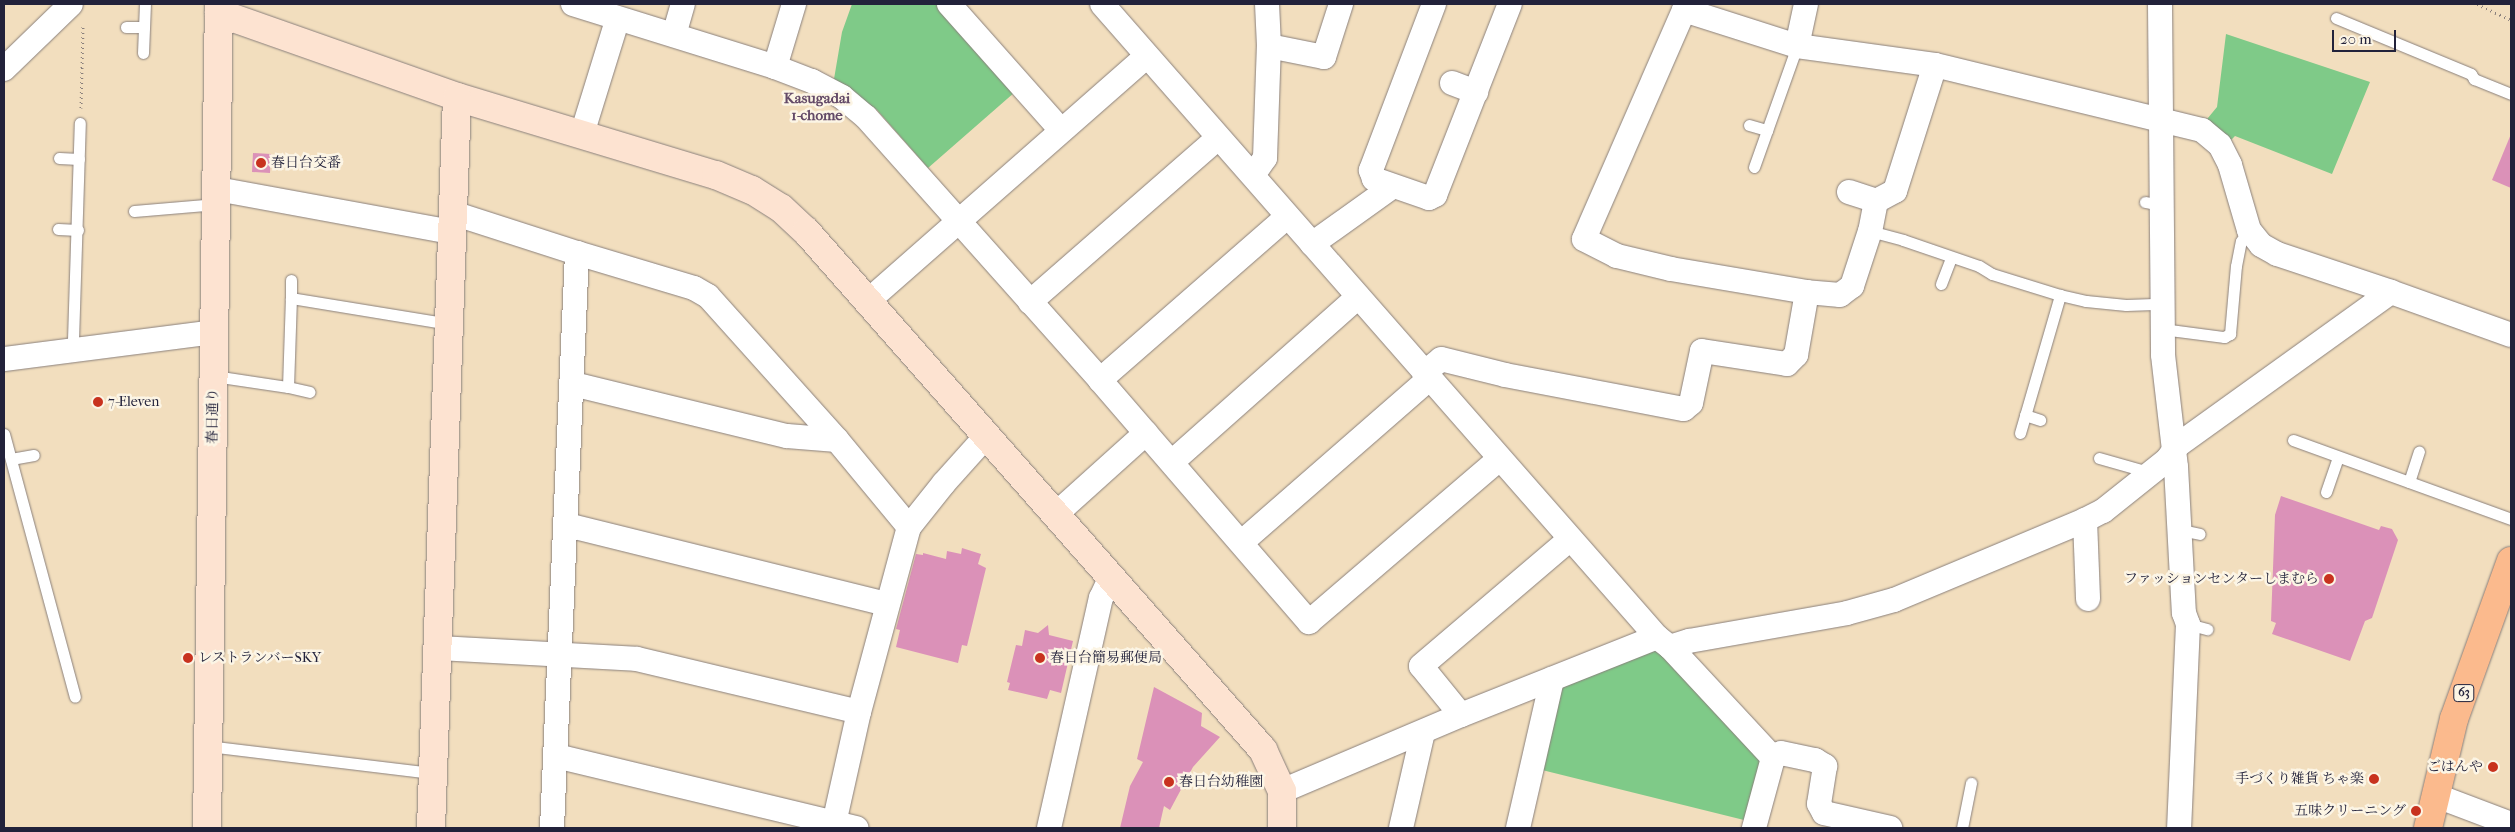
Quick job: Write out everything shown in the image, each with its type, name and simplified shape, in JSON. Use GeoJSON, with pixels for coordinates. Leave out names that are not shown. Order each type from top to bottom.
{"type":"FeatureCollection","features":[{"type":"Feature","properties":{"kind":"main road","name":"63"},"geometry":{"type":"LineString","coordinates":[[2428,828],[2454,719],[2511,561]]}},
{"type":"Feature","properties":{"kind":"street"},"geometry":{"type":"LineString","coordinates":[[573,4],[775,67],[812,81],[842,97],[866,117],[1100,380],[1310,622],[1499,459]]}},
{"type":"Feature","properties":{"kind":"street"},"geometry":{"type":"LineString","coordinates":[[674,35],[684,4]]}},
{"type":"Feature","properties":{"kind":"street"},"geometry":{"type":"LineString","coordinates":[[775,67],[794,4]]}},
{"type":"Feature","properties":{"kind":"street"},"geometry":{"type":"LineString","coordinates":[[949,4],[1061,130]]}},
{"type":"Feature","properties":{"kind":"street"},"geometry":{"type":"LineString","coordinates":[[1102,4],[1570,539],[1773,758]]}},
{"type":"Feature","properties":{"kind":"street"},"geometry":{"type":"LineString","coordinates":[[1252,175],[1265,158],[1269,46],[1266,4]]}},
{"type":"Feature","properties":{"kind":"street"},"geometry":{"type":"LineString","coordinates":[[1269,46],[1324,57],[1341,4]]}},
{"type":"Feature","properties":{"kind":"street"},"geometry":{"type":"LineString","coordinates":[[1434,4],[1371,170],[1374,180],[1429,198],[1435,195],[1510,4]]}},
{"type":"Feature","properties":{"kind":"street"},"geometry":{"type":"LineString","coordinates":[[1797,46],[1806,4]]}},
{"type":"Feature","properties":{"kind":"street"},"geometry":{"type":"LineString","coordinates":[[2160,4],[2161,118],[2153,203],[2162,304],[2163,355],[2173,452],[2190,532],[2184,613],[2197,626],[2179,828]]}},
{"type":"Feature","properties":{"kind":"street"},"geometry":{"type":"LineString","coordinates":[[1876,201],[1870,231],[1852,286],[1840,295],[1807,292],[1742,276],[1672,262],[1617,256],[1576,239],[1677,7],[1797,46],[1935,65],[2161,118],[2202,130],[2220,145],[2230,165],[2249,230],[2261,245],[2277,254],[2511,334]]}},
{"type":"Feature","properties":{"kind":"street"},"geometry":{"type":"LineString","coordinates":[[219,8],[457,97],[716,175],[752,190],[781,208],[806,231],[1263,750],[1282,791],[1282,828]]}},
{"type":"Feature","properties":{"kind":"street","name":"春日通り"},"geometry":{"type":"LineString","coordinates":[[204,825],[208,746],[219,8]]}},
{"type":"Feature","properties":{"kind":"street"},"geometry":{"type":"LineString","coordinates":[[4,69],[77,9]]}},
{"type":"Feature","properties":{"kind":"street"},"geometry":{"type":"LineString","coordinates":[[582,134],[618,18]]}},
{"type":"Feature","properties":{"kind":"street"},"geometry":{"type":"LineString","coordinates":[[868,301],[1147,56]]}},
{"type":"Feature","properties":{"kind":"street"},"geometry":{"type":"LineString","coordinates":[[1849,192],[1876,201],[1895,191],[1935,65]]}},
{"type":"Feature","properties":{"kind":"street"},"geometry":{"type":"LineString","coordinates":[[1452,83],[1476,92]]}},
{"type":"Feature","properties":{"kind":"street"},"geometry":{"type":"LineString","coordinates":[[431,828],[457,97]]}},
{"type":"Feature","properties":{"kind":"street"},"geometry":{"type":"LineString","coordinates":[[1030,302],[1218,138]]}},
{"type":"Feature","properties":{"kind":"street"},"geometry":{"type":"LineString","coordinates":[[1312,244],[1392,187]]}},
{"type":"Feature","properties":{"kind":"street"},"geometry":{"type":"LineString","coordinates":[[217,197],[453,222],[577,253],[694,288],[708,296],[837,440],[909,527]]}},
{"type":"Feature","properties":{"kind":"street"},"geometry":{"type":"LineString","coordinates":[[1100,380],[1288,216]]}},
{"type":"Feature","properties":{"kind":"street"},"geometry":{"type":"LineString","coordinates":[[552,828],[567,525],[577,253]]}},
{"type":"Feature","properties":{"kind":"street"},"geometry":{"type":"LineString","coordinates":[[1242,542],[1426,376],[1441,359],[1505,375],[1616,391],[1684,409],[1690,404],[1702,351],[1786,364],[1796,355],[1807,292]]}},
{"type":"Feature","properties":{"kind":"street"},"geometry":{"type":"LineString","coordinates":[[1282,791],[1462,714],[1552,679],[1664,642],[1689,641],[1847,613],[1894,600],[2085,520],[2103,511],[2167,460],[2173,452],[2273,376],[2391,292]]}},
{"type":"Feature","properties":{"kind":"street"},"geometry":{"type":"LineString","coordinates":[[1172,462],[1358,297]]}},
{"type":"Feature","properties":{"kind":"street"},"geometry":{"type":"LineString","coordinates":[[4,359],[75,352],[215,332]]}},
{"type":"Feature","properties":{"kind":"street"},"geometry":{"type":"LineString","coordinates":[[573,384],[787,436],[837,440]]}},
{"type":"Feature","properties":{"kind":"street"},"geometry":{"type":"LineString","coordinates":[[1056,514],[1146,433]]}},
{"type":"Feature","properties":{"kind":"street"},"geometry":{"type":"LineString","coordinates":[[556,756],[841,826],[860,712],[887,604],[909,527],[944,483],[987,435]]}},
{"type":"Feature","properties":{"kind":"street"},"geometry":{"type":"LineString","coordinates":[[2085,520],[2088,599]]}},
{"type":"Feature","properties":{"kind":"street"},"geometry":{"type":"LineString","coordinates":[[567,525],[887,604]]}},
{"type":"Feature","properties":{"kind":"street"},"geometry":{"type":"LineString","coordinates":[[1462,714],[1422,666],[1570,539]]}},
{"type":"Feature","properties":{"kind":"street"},"geometry":{"type":"LineString","coordinates":[[1049,828],[1101,598],[1111,577]]}},
{"type":"Feature","properties":{"kind":"street"},"geometry":{"type":"LineString","coordinates":[[437,648],[637,659],[860,712]]}},
{"type":"Feature","properties":{"kind":"street"},"geometry":{"type":"LineString","coordinates":[[1518,828],[1552,679]]}},
{"type":"Feature","properties":{"kind":"street"},"geometry":{"type":"LineString","coordinates":[[1402,828],[1423,732]]}},
{"type":"Feature","properties":{"kind":"street"},"geometry":{"type":"LineString","coordinates":[[1754,828],[1773,758],[1781,753],[1815,760],[1825,766],[1820,804],[1824,814],[1890,828]]}},
{"type":"Feature","properties":{"kind":"street"},"geometry":{"type":"LineString","coordinates":[[2437,796],[2511,824]]}},
{"type":"Feature","properties":{"kind":"lane"},"geometry":{"type":"LineString","coordinates":[[144,53],[145,4]]}},
{"type":"Feature","properties":{"kind":"lane"},"geometry":{"type":"LineString","coordinates":[[2336,18],[2471,74],[2474,78],[2511,94]]}},
{"type":"Feature","properties":{"kind":"lane"},"geometry":{"type":"LineString","coordinates":[[126,27],[144,27]]}},
{"type":"Feature","properties":{"kind":"lane"},"geometry":{"type":"LineString","coordinates":[[1754,168],[1797,46]]}},
{"type":"Feature","properties":{"kind":"lane"},"geometry":{"type":"LineString","coordinates":[[75,352],[73,340],[80,124]]}},
{"type":"Feature","properties":{"kind":"lane"},"geometry":{"type":"LineString","coordinates":[[1749,125],[1767,130]]}},
{"type":"Feature","properties":{"kind":"lane"},"geometry":{"type":"LineString","coordinates":[[59,158],[79,159]]}},
{"type":"Feature","properties":{"kind":"lane"},"geometry":{"type":"LineString","coordinates":[[134,211],[217,197]]}},
{"type":"Feature","properties":{"kind":"lane"},"geometry":{"type":"LineString","coordinates":[[58,229],[78,230]]}},
{"type":"Feature","properties":{"kind":"lane"},"geometry":{"type":"LineString","coordinates":[[2162,329],[2224,337],[2230,334],[2236,266],[2241,241],[2249,230]]}},
{"type":"Feature","properties":{"kind":"lane"},"geometry":{"type":"LineString","coordinates":[[1870,231],[1903,240],[1978,266],[1992,274],[2060,295],[2086,301],[2126,305],[2162,304]]}},
{"type":"Feature","properties":{"kind":"lane"},"geometry":{"type":"LineString","coordinates":[[1941,284],[1951,258]]}},
{"type":"Feature","properties":{"kind":"lane"},"geometry":{"type":"LineString","coordinates":[[288,387],[291,280]]}},
{"type":"Feature","properties":{"kind":"lane"},"geometry":{"type":"LineString","coordinates":[[2020,433],[2060,295]]}},
{"type":"Feature","properties":{"kind":"lane"},"geometry":{"type":"LineString","coordinates":[[291,298],[449,324]]}},
{"type":"Feature","properties":{"kind":"lane"},"geometry":{"type":"LineString","coordinates":[[214,376],[309,392]]}},
{"type":"Feature","properties":{"kind":"lane"},"geometry":{"type":"LineString","coordinates":[[2025,415],[2040,420]]}},
{"type":"Feature","properties":{"kind":"lane"},"geometry":{"type":"LineString","coordinates":[[4,434],[75,696]]}},
{"type":"Feature","properties":{"kind":"lane"},"geometry":{"type":"LineString","coordinates":[[2293,440],[2511,519]]}},
{"type":"Feature","properties":{"kind":"lane"},"geometry":{"type":"LineString","coordinates":[[2409,482],[2419,452]]}},
{"type":"Feature","properties":{"kind":"lane"},"geometry":{"type":"LineString","coordinates":[[12,459],[34,455]]}},
{"type":"Feature","properties":{"kind":"lane"},"geometry":{"type":"LineString","coordinates":[[2326,492],[2338,456]]}},
{"type":"Feature","properties":{"kind":"lane"},"geometry":{"type":"LineString","coordinates":[[2100,458],[2140,470],[2146,476]]}},
{"type":"Feature","properties":{"kind":"lane"},"geometry":{"type":"LineString","coordinates":[[208,746],[432,773]]}},
{"type":"Feature","properties":{"kind":"lane"},"geometry":{"type":"LineString","coordinates":[[1962,828],[1971,783]]}},
{"type":"Feature","properties":{"kind":"path"},"geometry":{"type":"LineString","coordinates":[[2477,4],[2511,20]]}},
{"type":"Feature","properties":{"kind":"path"},"geometry":{"type":"LineString","coordinates":[[77,9],[80,124]]}},
{"type":"Feature","properties":{"kind":"green space"},"geometry":{"type":"Polygon","coordinates":[[[852,4],[938,4],[1015,92],[928,168],[877,110],[834,79],[842,32],[852,4]]]}},
{"type":"Feature","properties":{"kind":"green space"},"geometry":{"type":"Polygon","coordinates":[[[2226,34],[2370,82],[2332,174],[2235,136],[2228,143],[2203,124],[2217,107],[2226,34]]]}},
{"type":"Feature","properties":{"kind":"green space"},"geometry":{"type":"Polygon","coordinates":[[[1660,646],[1763,760],[1748,821],[1542,770],[1558,688],[1660,646]]]}},
{"type":"Feature","properties":{"kind":"building"},"geometry":{"type":"Polygon","coordinates":[[[2511,134],[2511,188],[2492,180],[2511,134]]]}},
{"type":"Feature","properties":{"kind":"building","name":"春日台交番"},"geometry":{"type":"Polygon","coordinates":[[[253,153],[271,154],[270,173],[252,172],[253,153]]]}},
{"type":"Feature","properties":{"kind":"building","name":"ファッションセンターしまむら"},"geometry":{"type":"Polygon","coordinates":[[[2281,496],[2379,530],[2381,526],[2392,529],[2398,540],[2372,618],[2365,621],[2350,661],[2272,634],[2276,623],[2271,621],[2275,515],[2281,496]]]}},
{"type":"Feature","properties":{"kind":"building"},"geometry":{"type":"Polygon","coordinates":[[[962,548],[981,554],[978,564],[986,568],[967,646],[962,645],[958,663],[896,647],[900,630],[896,629],[916,554],[923,555],[923,553],[946,559],[947,551],[961,554],[962,548]]]}},
{"type":"Feature","properties":{"kind":"building","name":"春日台簡易郵便局"},"geometry":{"type":"Polygon","coordinates":[[[1048,625],[1049,635],[1073,641],[1061,693],[1050,690],[1047,699],[1008,690],[1010,683],[1007,682],[1016,645],[1022,646],[1025,630],[1038,633],[1048,625]]]}},
{"type":"Feature","properties":{"kind":"building"},"geometry":{"type":"Polygon","coordinates":[[[1154,687],[1202,713],[1201,726],[1220,737],[1193,767],[1170,810],[1164,806],[1159,828],[1120,828],[1130,786],[1143,762],[1137,759],[1154,687]]]}},
{"type":"Feature","properties":{"kind":"place","name":"春日台交番"},"geometry":{"type":"Point","coordinates":[261,163]}},
{"type":"Feature","properties":{"kind":"place","name":"7-Eleven"},"geometry":{"type":"Point","coordinates":[98,402]}},
{"type":"Feature","properties":{"kind":"place","name":"ファッションセンターしまむら"},"geometry":{"type":"Point","coordinates":[2329,579]}},
{"type":"Feature","properties":{"kind":"place","name":"レストランバーSKY"},"geometry":{"type":"Point","coordinates":[188,658]}},
{"type":"Feature","properties":{"kind":"place","name":"春日台簡易郵便局"},"geometry":{"type":"Point","coordinates":[1040,658]}},
{"type":"Feature","properties":{"kind":"place","name":"ごはんや"},"geometry":{"type":"Point","coordinates":[2493,767]}},
{"type":"Feature","properties":{"kind":"place","name":"手づくり雑貨 ちゃ楽"},"geometry":{"type":"Point","coordinates":[2374,779]}},
{"type":"Feature","properties":{"kind":"place","name":"春日台幼稚園"},"geometry":{"type":"Point","coordinates":[1169,782]}},
{"type":"Feature","properties":{"kind":"place","name":"五味クリーニング"},"geometry":{"type":"Point","coordinates":[2416,811]}},
{"type":"Feature","properties":{"kind":"district","name":"Kasugadai 1-chome"},"geometry":{"type":"Point","coordinates":[817,106]}}]}
